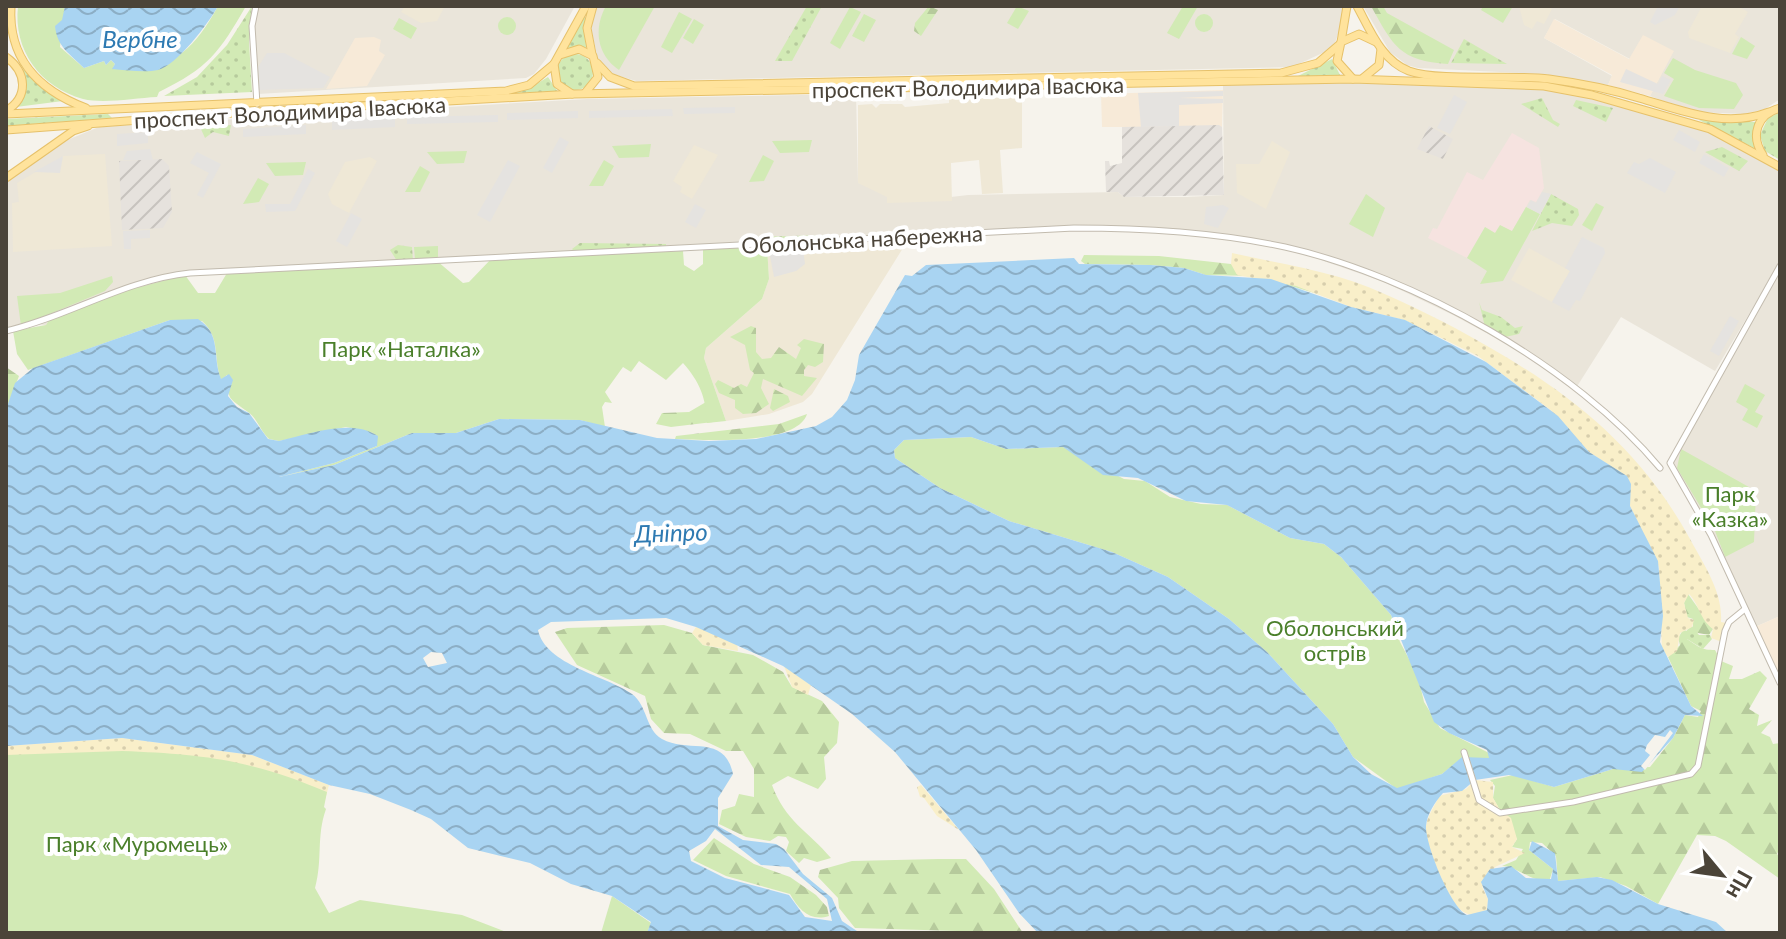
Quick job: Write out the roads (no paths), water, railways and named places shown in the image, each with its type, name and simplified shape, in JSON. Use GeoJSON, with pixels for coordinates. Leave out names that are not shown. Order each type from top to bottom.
{"type":"FeatureCollection","features":[{"type":"Feature","properties":{"kind":"main road"},"geometry":{"type":"LineString","coordinates":[[11,6],[12,40],[31,74],[54,94],[92,110]]}},
{"type":"Feature","properties":{"kind":"main road"},"geometry":{"type":"LineString","coordinates":[[586,6],[556,60],[557,84],[574,94],[583,94],[598,77],[587,28],[593,6]]}},
{"type":"Feature","properties":{"kind":"main road"},"geometry":{"type":"LineString","coordinates":[[1347,6],[1339,66],[1357,79],[1379,65],[1379,46]]}},
{"type":"Feature","properties":{"kind":"main road"},"geometry":{"type":"LineString","coordinates":[[1357,6],[1379,46],[1395,63],[1415,72],[1548,79],[1609,90],[1713,118],[1744,119],[1776,108]]}},
{"type":"Feature","properties":{"kind":"main road"},"geometry":{"type":"LineString","coordinates":[[1340,43],[1359,34],[1379,46]]}},
{"type":"Feature","properties":{"kind":"main road","name":"проспект Володимира Івасюка"},"geometry":{"type":"LineString","coordinates":[[583,94],[1281,73],[1318,63],[1340,43]]}},
{"type":"Feature","properties":{"kind":"main road"},"geometry":{"type":"LineString","coordinates":[[556,60],[572,49],[595,60]]}},
{"type":"Feature","properties":{"kind":"main road"},"geometry":{"type":"LineString","coordinates":[[6,57],[21,73],[23,85],[19,99],[6,112]]}},
{"type":"Feature","properties":{"kind":"main road","name":"проспект Володимира Івасюка"},"geometry":{"type":"LineString","coordinates":[[6,130],[506,91],[529,85],[556,60]]}},
{"type":"Feature","properties":{"kind":"main road","name":"проспект Володимира Івасюка"},"geometry":{"type":"LineString","coordinates":[[595,60],[610,77],[634,86],[1357,79],[1544,86],[1592,95],[1701,126],[1778,165]]}},
{"type":"Feature","properties":{"kind":"main road","name":"проспект Володимира Івасюка"},"geometry":{"type":"LineString","coordinates":[[6,112],[318,105],[574,94]]}},
{"type":"Feature","properties":{"kind":"main road"},"geometry":{"type":"LineString","coordinates":[[149,120],[158,107]]}},
{"type":"Feature","properties":{"kind":"main road"},"geometry":{"type":"LineString","coordinates":[[1766,159],[1756,139],[1759,123],[1776,108]]}},
{"type":"Feature","properties":{"kind":"main road"},"geometry":{"type":"LineString","coordinates":[[108,109],[114,122]]}},
{"type":"Feature","properties":{"kind":"main road"},"geometry":{"type":"LineString","coordinates":[[6,178],[73,131],[96,123]]}},
{"type":"Feature","properties":{"kind":"street"},"geometry":{"type":"LineString","coordinates":[[256,6],[252,26],[257,105]]}},
{"type":"Feature","properties":{"kind":"street","name":"Оболонська набережна"},"geometry":{"type":"LineString","coordinates":[[6,331],[53,317],[119,288],[193,273],[1074,228],[1160,230],[1286,247],[1371,276],[1423,298],[1555,371],[1606,413],[1660,468]]}},
{"type":"Feature","properties":{"kind":"street"},"geometry":{"type":"LineString","coordinates":[[1780,266],[1670,458],[1671,468],[1711,535],[1780,683]]}},
{"type":"Feature","properties":{"kind":"street"},"geometry":{"type":"LineString","coordinates":[[1465,753],[1477,794],[1490,810],[1513,813],[1691,774],[1700,758],[1724,634],[1729,622],[1745,609]]}},
{"type":"Feature","properties":{"kind":"water","name":"Вербне"},"geometry":{"type":"Polygon","coordinates":[[[65,6],[218,6],[200,33],[174,61],[158,70],[142,71],[112,69],[115,64],[111,60],[106,65],[104,61],[84,68],[65,50],[56,33],[55,26],[62,20],[65,6]]]}},
{"type":"Feature","properties":{"kind":"water","name":"Дніпро"},"geometry":{"type":"Polygon","coordinates":[[[1074,258],[1079,264],[1151,265],[1184,268],[1206,275],[1271,279],[1351,307],[1405,320],[1486,362],[1558,416],[1589,452],[1627,476],[1631,484],[1630,506],[1658,561],[1663,616],[1660,642],[1691,706],[1703,716],[1685,715],[1673,738],[1642,772],[1613,769],[1554,787],[1509,775],[1475,780],[1462,791],[1443,793],[1432,808],[1426,826],[1434,860],[1453,900],[1467,915],[1487,910],[1488,899],[1481,882],[1490,869],[1511,866],[1526,878],[1551,879],[1553,869],[1529,850],[1532,841],[1555,853],[1558,881],[1597,877],[1612,880],[1658,904],[1716,922],[1728,933],[1038,933],[1019,913],[976,850],[895,752],[852,714],[783,666],[696,627],[666,618],[551,622],[538,630],[543,642],[564,661],[632,694],[656,735],[672,743],[722,753],[733,774],[718,798],[718,826],[743,840],[776,844],[784,849],[803,874],[832,898],[842,921],[860,933],[647,933],[651,922],[612,896],[571,884],[530,863],[468,848],[431,819],[411,810],[370,794],[329,785],[252,755],[122,738],[6,746],[6,410],[15,383],[33,368],[170,320],[198,319],[206,325],[213,339],[221,379],[229,374],[233,380],[228,396],[237,407],[249,413],[268,439],[279,441],[343,428],[355,428],[378,436],[377,446],[334,463],[279,477],[334,465],[412,433],[456,433],[499,419],[580,420],[657,438],[709,441],[756,439],[816,426],[832,417],[847,400],[855,380],[859,355],[905,275],[912,276],[926,265],[1074,258]],[[971,437],[904,440],[894,450],[895,458],[940,488],[1009,521],[1112,552],[1168,577],[1229,619],[1267,652],[1333,724],[1353,757],[1371,774],[1397,788],[1442,774],[1462,757],[1489,758],[1487,750],[1449,733],[1434,722],[1391,615],[1341,557],[1324,544],[1290,538],[1227,505],[1186,501],[1138,478],[1103,475],[1063,447],[1006,449],[971,437]],[[431,652],[423,658],[428,667],[447,663],[442,653],[431,652]],[[715,829],[706,841],[689,851],[691,861],[725,878],[789,895],[805,917],[832,921],[827,899],[789,867],[761,865],[715,829]]]}},
{"type":"Feature","properties":{"kind":"park label","name":"Парк «Наталка»"},"geometry":{"type":"Point","coordinates":[401,348]}},
{"type":"Feature","properties":{"kind":"park label","name":"Парк «Казка»"},"geometry":{"type":"Point","coordinates":[1730,506]}},
{"type":"Feature","properties":{"kind":"park label","name":"Оболонський острів"},"geometry":{"type":"Point","coordinates":[1335,640]}},
{"type":"Feature","properties":{"kind":"park label","name":"Парк «Муромець»"},"geometry":{"type":"Point","coordinates":[137,843]}}]}
